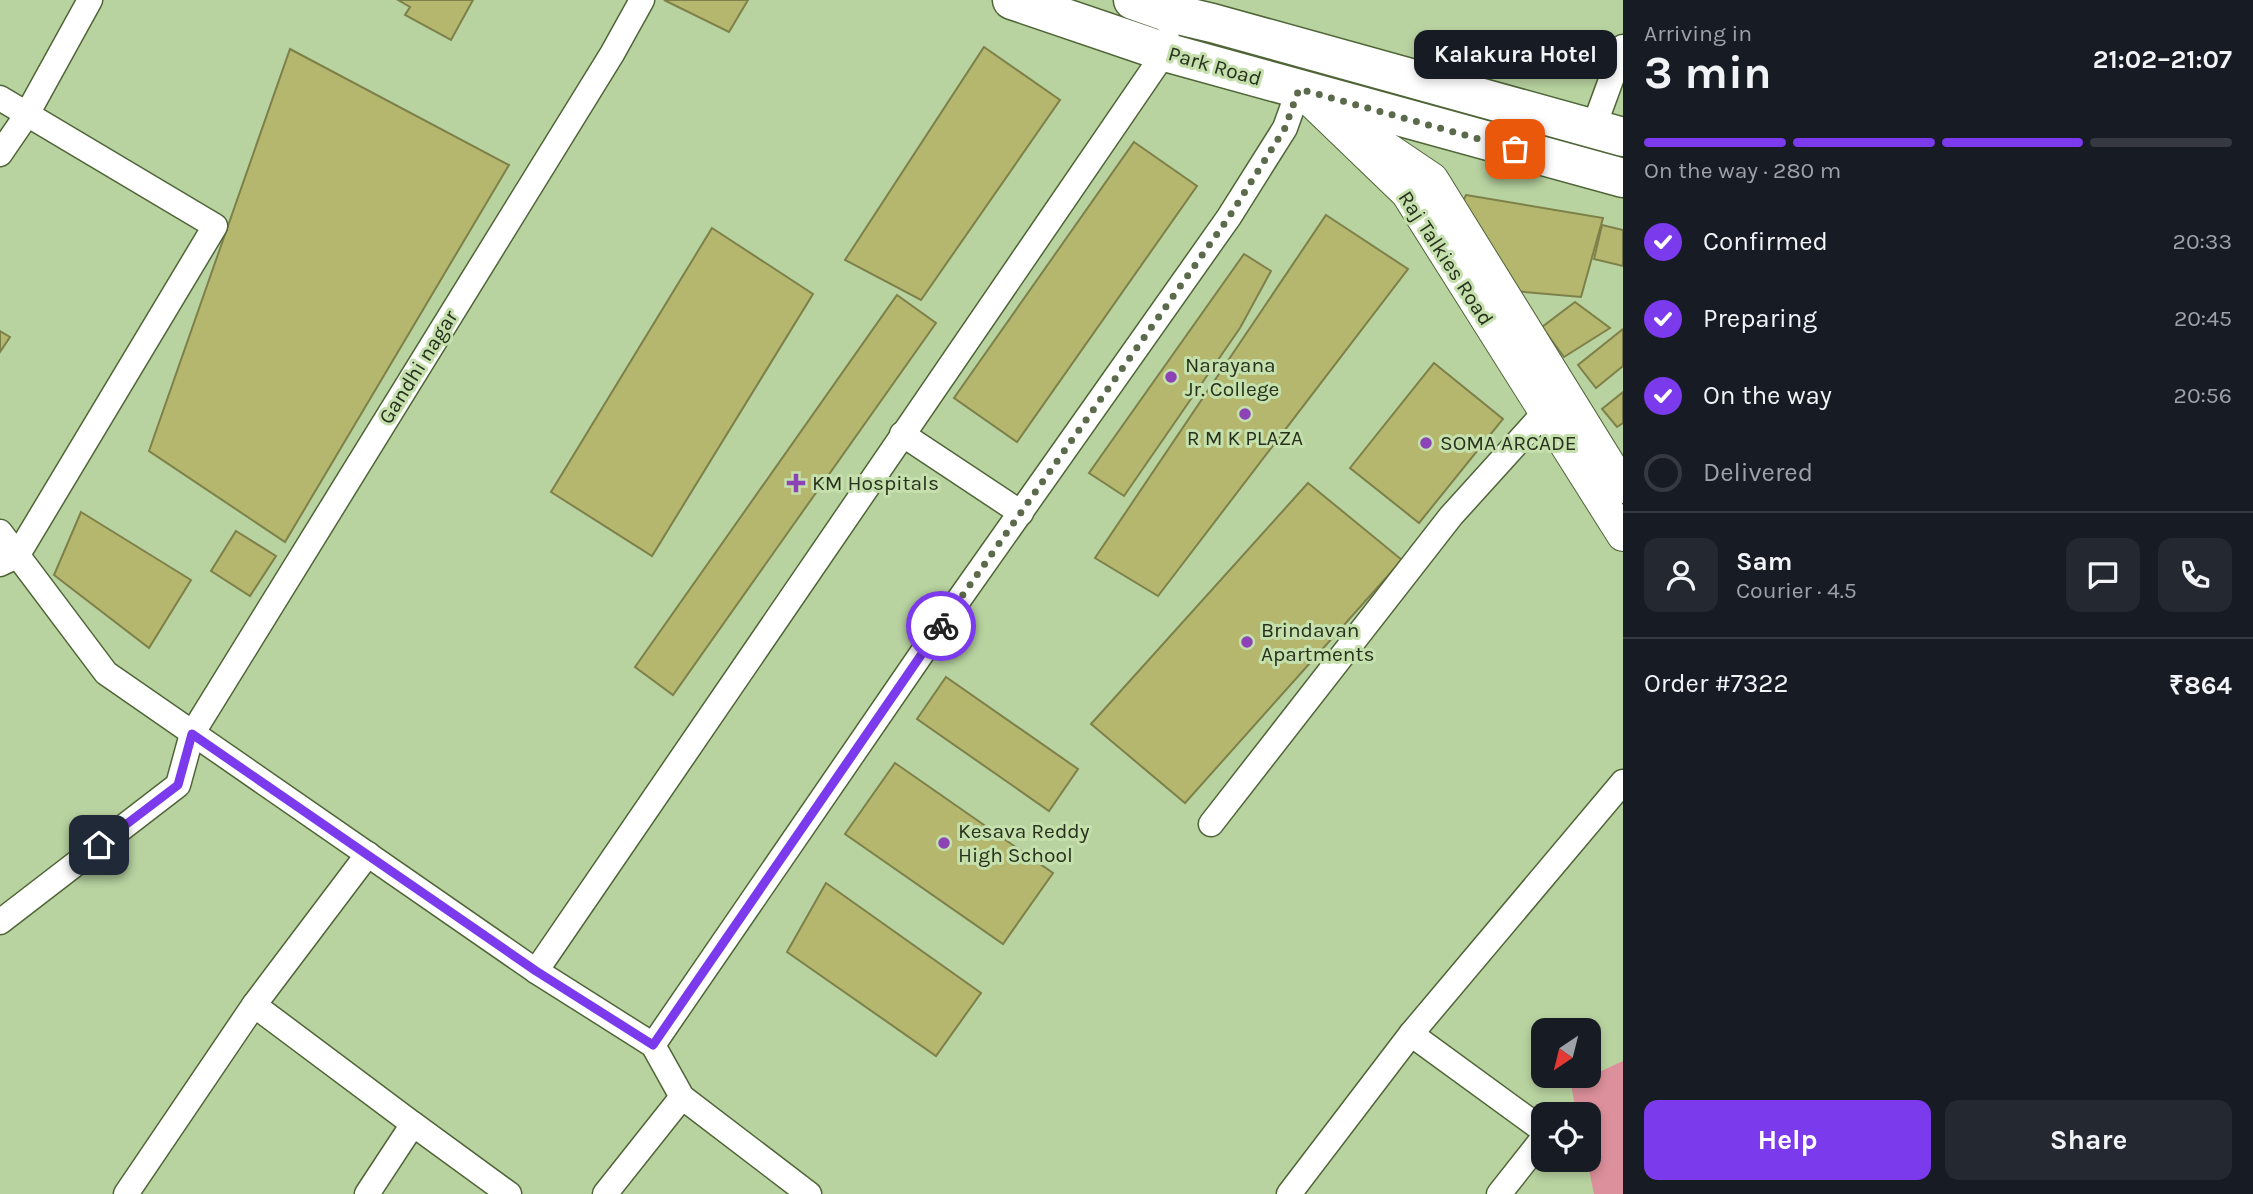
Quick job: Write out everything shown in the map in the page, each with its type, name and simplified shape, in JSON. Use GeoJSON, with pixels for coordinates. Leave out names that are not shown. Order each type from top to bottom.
{"type":"FeatureCollection","features":[{"type":"Feature","properties":{"kind":"main road","name":"Park Road"},"geometry":{"type":"LineString","coordinates":[[1012,0],[1165,52],[1623,178]]}},
{"type":"Feature","properties":{"kind":"main road","name":"Park Road"},"geometry":{"type":"LineString","coordinates":[[1133,0],[1170,13],[1612,133]]}},
{"type":"Feature","properties":{"kind":"street"},"geometry":{"type":"LineString","coordinates":[[0,153],[26,116],[90,0]]}},
{"type":"Feature","properties":{"kind":"street","name":"Gandhi nagar"},"geometry":{"type":"LineString","coordinates":[[0,922],[178,785],[192,734],[612,54],[642,0]]}},
{"type":"Feature","properties":{"kind":"street"},"geometry":{"type":"LineString","coordinates":[[536,971],[1165,52],[1170,13]]}},
{"type":"Feature","properties":{"kind":"street"},"geometry":{"type":"LineString","coordinates":[[1612,133],[1623,47]]}},
{"type":"Feature","properties":{"kind":"street"},"geometry":{"type":"LineString","coordinates":[[653,1045],[1229,217],[1285,128],[1299,89]]}},
{"type":"Feature","properties":{"kind":"street","name":"Raj Talkies Road"},"geometry":{"type":"LineString","coordinates":[[1299,89],[1407,193],[1623,535]]}},
{"type":"Feature","properties":{"kind":"street","name":"Raj Talkies Road"},"geometry":{"type":"LineString","coordinates":[[1299,89],[1432,179],[1623,487]]}},
{"type":"Feature","properties":{"kind":"street"},"geometry":{"type":"LineString","coordinates":[[0,98],[26,116],[215,226],[8,560]]}},
{"type":"Feature","properties":{"kind":"street"},"geometry":{"type":"LineString","coordinates":[[1211,824],[1451,516],[1545,412]]}},
{"type":"Feature","properties":{"kind":"street"},"geometry":{"type":"LineString","coordinates":[[902,434],[1021,513]]}},
{"type":"Feature","properties":{"kind":"street"},"geometry":{"type":"LineString","coordinates":[[0,532],[8,560],[106,673],[536,971],[653,1045],[682,1097],[809,1194]]}},
{"type":"Feature","properties":{"kind":"street"},"geometry":{"type":"LineString","coordinates":[[1289,1194],[1411,1034],[1623,782]]}},
{"type":"Feature","properties":{"kind":"street"},"geometry":{"type":"LineString","coordinates":[[125,1194],[254,1005],[368,854]]}},
{"type":"Feature","properties":{"kind":"street"},"geometry":{"type":"LineString","coordinates":[[254,1005],[509,1194]]}},
{"type":"Feature","properties":{"kind":"street"},"geometry":{"type":"LineString","coordinates":[[1411,1034],[1531,1122]]}},
{"type":"Feature","properties":{"kind":"street"},"geometry":{"type":"LineString","coordinates":[[605,1194],[682,1097]]}},
{"type":"Feature","properties":{"kind":"street"},"geometry":{"type":"LineString","coordinates":[[367,1194],[413,1124]]}},
{"type":"Feature","properties":{"kind":"street"},"geometry":{"type":"LineString","coordinates":[[1499,1194],[1531,1153]]}},
{"type":"Feature","properties":{"kind":"shaded area"},"geometry":{"type":"Polygon","coordinates":[[[1623,1061],[1623,1194],[1594,1194],[1589,1172],[1601,1172],[1601,1102],[1574,1102],[1572,1088],[1601,1088],[1601,1071],[1623,1061]]]}},
{"type":"Feature","properties":{"kind":"building"},"geometry":{"type":"Polygon","coordinates":[[[398,0],[473,0],[451,40],[405,15],[410,7],[398,0]]]}},
{"type":"Feature","properties":{"kind":"building"},"geometry":{"type":"Polygon","coordinates":[[[664,0],[748,0],[729,32],[664,0]]]}},
{"type":"Feature","properties":{"kind":"building"},"geometry":{"type":"Polygon","coordinates":[[[984,47],[1060,100],[921,300],[845,260],[984,47]]]}},
{"type":"Feature","properties":{"kind":"building"},"geometry":{"type":"Polygon","coordinates":[[[290,49],[509,165],[285,542],[149,451],[290,49]]]}},
{"type":"Feature","properties":{"kind":"building"},"geometry":{"type":"Polygon","coordinates":[[[1134,142],[1197,186],[1017,442],[954,398],[1134,142]]]}},
{"type":"Feature","properties":{"kind":"building"},"geometry":{"type":"Polygon","coordinates":[[[1466,195],[1603,218],[1581,297],[1514,291],[1461,205],[1466,195]]]}},
{"type":"Feature","properties":{"kind":"building","name":"R M K PLAZA"},"geometry":{"type":"Polygon","coordinates":[[[1326,215],[1408,269],[1158,596],[1095,558],[1326,215]]]}},
{"type":"Feature","properties":{"kind":"building"},"geometry":{"type":"Polygon","coordinates":[[[1602,225],[1623,230],[1623,266],[1594,259],[1602,225]]]}},
{"type":"Feature","properties":{"kind":"building"},"geometry":{"type":"Polygon","coordinates":[[[712,228],[813,294],[652,556],[551,492],[712,228]]]}},
{"type":"Feature","properties":{"kind":"building"},"geometry":{"type":"Polygon","coordinates":[[[1244,254],[1271,271],[1240,328],[1124,496],[1089,473],[1244,254]]]}},
{"type":"Feature","properties":{"kind":"building"},"geometry":{"type":"Polygon","coordinates":[[[897,295],[936,323],[673,695],[635,667],[897,295]]]}},
{"type":"Feature","properties":{"kind":"building"},"geometry":{"type":"Polygon","coordinates":[[[1575,302],[1610,328],[1564,357],[1542,327],[1575,302]]]}},
{"type":"Feature","properties":{"kind":"building"},"geometry":{"type":"Polygon","coordinates":[[[1623,329],[1623,366],[1596,388],[1578,365],[1623,329]]]}},
{"type":"Feature","properties":{"kind":"building"},"geometry":{"type":"Polygon","coordinates":[[[0,331],[10,337],[0,352],[0,331]]]}},
{"type":"Feature","properties":{"kind":"building","name":"SOMA ARCADE"},"geometry":{"type":"Polygon","coordinates":[[[1434,363],[1503,419],[1419,523],[1350,468],[1434,363]]]}},
{"type":"Feature","properties":{"kind":"building"},"geometry":{"type":"Polygon","coordinates":[[[1623,392],[1623,423],[1617,427],[1602,409],[1623,392]]]}},
{"type":"Feature","properties":{"kind":"building","name":"Brindavan Apartments"},"geometry":{"type":"Polygon","coordinates":[[[1308,483],[1402,560],[1185,803],[1091,724],[1308,483]]]}},
{"type":"Feature","properties":{"kind":"building"},"geometry":{"type":"Polygon","coordinates":[[[81,512],[191,580],[149,648],[54,575],[81,512]]]}},
{"type":"Feature","properties":{"kind":"building"},"geometry":{"type":"Polygon","coordinates":[[[236,531],[276,556],[250,596],[211,571],[236,531]]]}},
{"type":"Feature","properties":{"kind":"building"},"geometry":{"type":"Polygon","coordinates":[[[946,677],[1078,769],[1049,811],[917,719],[946,677]]]}},
{"type":"Feature","properties":{"kind":"building","name":"Kesava Reddy High School"},"geometry":{"type":"Polygon","coordinates":[[[895,763],[1053,873],[1003,944],[845,834],[895,763]]]}},
{"type":"Feature","properties":{"kind":"building"},"geometry":{"type":"Polygon","coordinates":[[[826,883],[981,993],[936,1056],[787,952],[826,883]]]}},
{"type":"Feature","properties":{"kind":"way so far"},"geometry":{"type":"LineString","coordinates":[[941,626],[1229,217],[1285,128],[1299,89],[1515,149]]}},
{"type":"Feature","properties":{"kind":"place","name":"Kalakura Hotel"},"geometry":{"type":"Point","coordinates":[1515,149]}},
{"type":"Feature","properties":{"kind":"place","name":"Narayana Jr. College"},"geometry":{"type":"Point","coordinates":[1171,377]}},
{"type":"Feature","properties":{"kind":"place","name":"R M K PLAZA"},"geometry":{"type":"Point","coordinates":[1245,414]}},
{"type":"Feature","properties":{"kind":"place","name":"SOMA ARCADE"},"geometry":{"type":"Point","coordinates":[1426,443]}},
{"type":"Feature","properties":{"kind":"place","name":"KM Hospitals"},"geometry":{"type":"Point","coordinates":[796,483]}},
{"type":"Feature","properties":{"kind":"place","name":"Brindavan Apartments"},"geometry":{"type":"Point","coordinates":[1247,642]}},
{"type":"Feature","properties":{"kind":"place","name":"Kesava Reddy High School"},"geometry":{"type":"Point","coordinates":[944,843]}},
{"type":"Feature","properties":{"kind":"route"},"geometry":{"type":"LineString","coordinates":[[99,845],[178,785],[192,734],[536,971],[653,1045],[941,626]]}}]}
